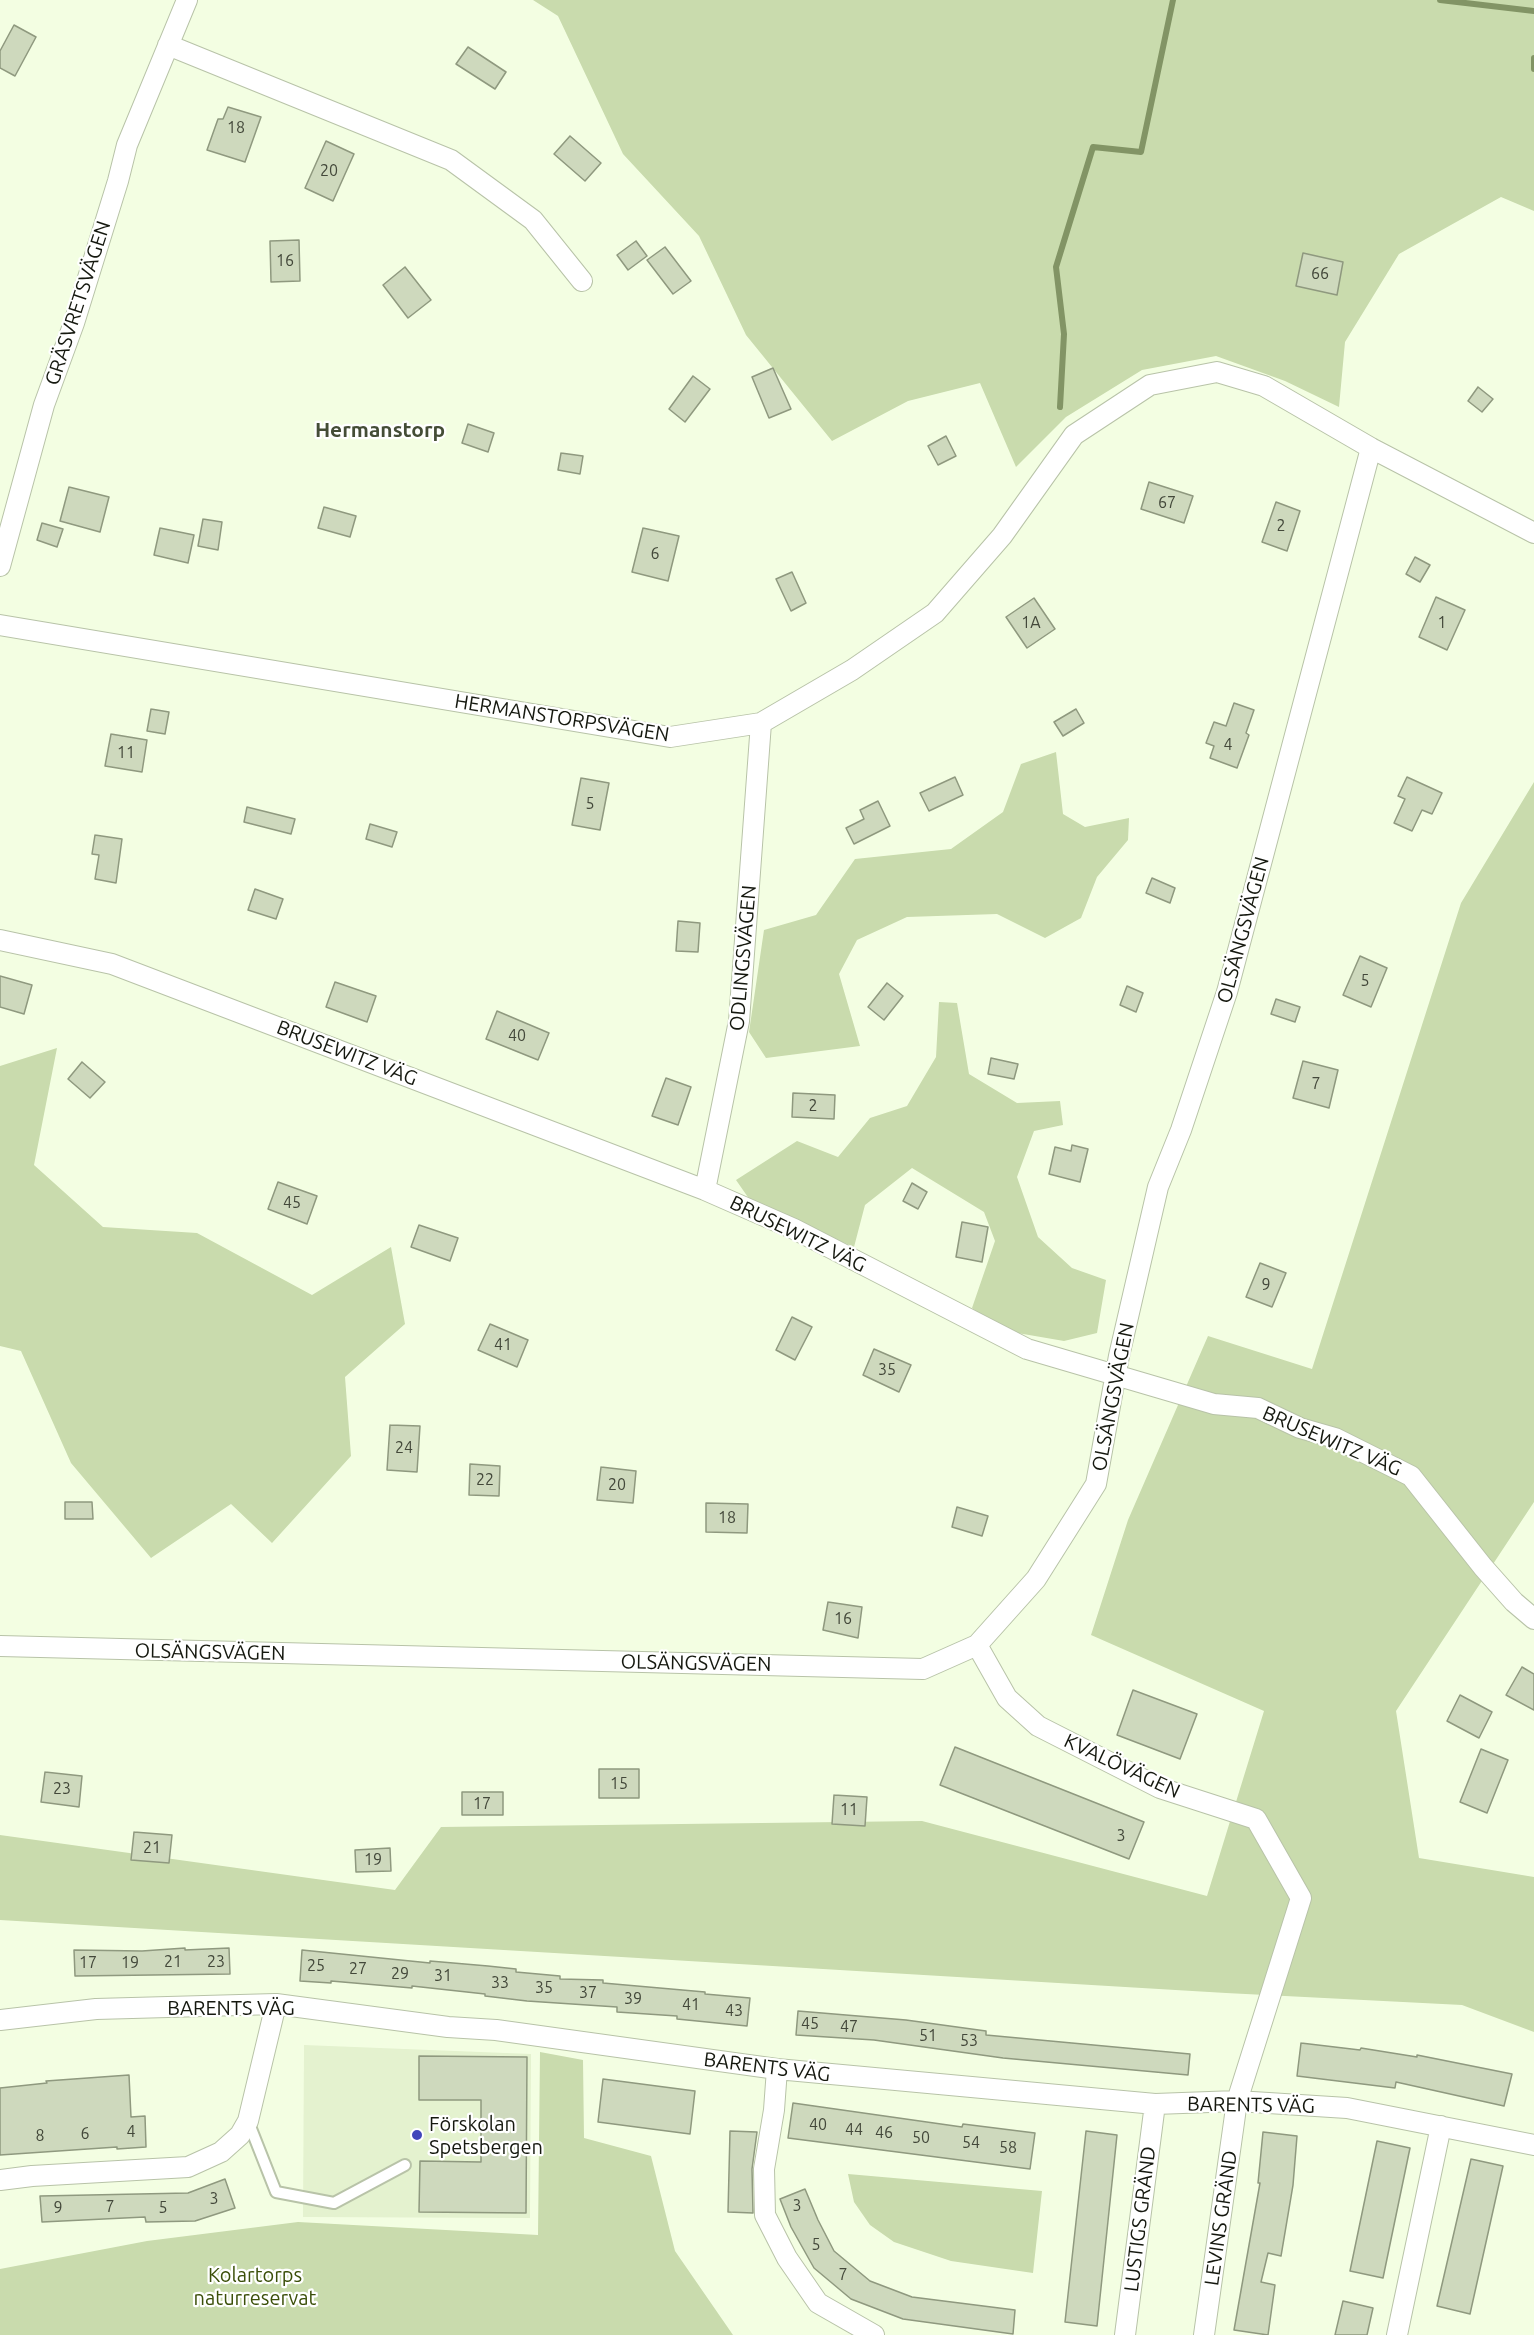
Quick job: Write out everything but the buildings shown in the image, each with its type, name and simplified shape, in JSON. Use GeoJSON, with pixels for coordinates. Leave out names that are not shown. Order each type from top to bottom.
{"type":"FeatureCollection","features":[{"type":"Feature","properties":{"kind":"street","name":"GRÄSVRETSVÄGEN"},"geometry":{"type":"LineString","coordinates":[[0,566],[44,405],[74,323],[127,145],[187,0]]}},
{"type":"Feature","properties":{"kind":"street"},"geometry":{"type":"LineString","coordinates":[[168,45],[451,160],[532,220],[582,280]]}},
{"type":"Feature","properties":{"kind":"street","name":"HERMANSTORPSVÄGEN"},"geometry":{"type":"LineString","coordinates":[[0,625],[670,737],[760,723],[852,670],[935,613],[1002,537],[1074,435],[1150,384],[1217,372],[1264,386],[1371,448],[1534,533]]}},
{"type":"Feature","properties":{"kind":"street","name":"OLSÄNGSVÄGEN"},"geometry":{"type":"LineString","coordinates":[[0,1646],[923,1669],[977,1645],[1036,1579],[1096,1484],[1116,1375],[1158,1187],[1181,1130],[1227,992],[1371,448]]}},
{"type":"Feature","properties":{"kind":"street","name":"ODLINGSVÄGEN"},"geometry":{"type":"LineString","coordinates":[[705,1190],[739,1021],[760,723]]}},
{"type":"Feature","properties":{"kind":"street","name":"BRUSEWITZ VÄG"},"geometry":{"type":"LineString","coordinates":[[0,940],[112,964],[705,1190],[794,1229],[1027,1349],[1214,1404],[1258,1408],[1300,1428],[1335,1438],[1411,1476],[1483,1567],[1514,1602],[1534,1619]]}},
{"type":"Feature","properties":{"kind":"street","name":"KVALÖVÄGEN"},"geometry":{"type":"LineString","coordinates":[[977,1645],[1007,1698],[1038,1726],[1160,1788],[1256,1819],[1296,1888],[1301,1898],[1237,2101]]}},
{"type":"Feature","properties":{"kind":"street"},"geometry":{"type":"LineString","coordinates":[[0,2180],[188,2166],[222,2152],[240,2135],[248,2121],[276,2004]]}},
{"type":"Feature","properties":{"kind":"street","name":"BARENTS VÄG"},"geometry":{"type":"LineString","coordinates":[[0,2020],[96,2009],[276,2004],[448,2027],[496,2030],[777,2070],[1155,2104],[1237,2101],[1347,2108],[1534,2145]]}},
{"type":"Feature","properties":{"kind":"street"},"geometry":{"type":"LineString","coordinates":[[777,2070],[774,2110],[764,2169],[765,2215],[787,2258],[818,2302],[874,2335]]}},
{"type":"Feature","properties":{"kind":"street","name":"LEVINS GRÄND"},"geometry":{"type":"LineString","coordinates":[[1204,2335],[1237,2101]]}},
{"type":"Feature","properties":{"kind":"street","name":"LUSTIGS GRÄND"},"geometry":{"type":"LineString","coordinates":[[1125,2335],[1155,2104]]}},
{"type":"Feature","properties":{"kind":"street"},"geometry":{"type":"LineString","coordinates":[[1397,2335],[1441,2126]]}},
{"type":"Feature","properties":{"kind":"lane"},"geometry":{"type":"LineString","coordinates":[[248,2121],[276,2192],[334,2203],[405,2165]]}},
{"type":"Feature","properties":{"kind":"shaded area","name":"Förskolan Spetsbergen"},"geometry":{"type":"Polygon","coordinates":[[[304,2045],[531,2054],[530,2218],[303,2217],[304,2045]]]}},
{"type":"Feature","properties":{"kind":"green space"},"geometry":{"type":"Polygon","coordinates":[[[533,0],[1534,0],[1534,211],[1501,197],[1399,254],[1345,342],[1339,407],[1285,381],[1216,356],[1142,370],[1066,417],[1016,467],[980,383],[908,401],[832,441],[746,335],[699,236],[623,154],[558,16],[533,0]]]}},
{"type":"Feature","properties":{"kind":"green space"},"geometry":{"type":"Polygon","coordinates":[[[1056,752],[1063,814],[1085,827],[1129,818],[1128,840],[1097,877],[1081,918],[1045,938],[997,914],[907,917],[857,940],[839,974],[860,1046],[766,1058],[749,1032],[764,930],[816,915],[855,859],[951,849],[1003,812],[1021,764],[1056,752]]]}},
{"type":"Feature","properties":{"kind":"green space"},"geometry":{"type":"Polygon","coordinates":[[[1534,782],[1534,1502],[1396,1711],[1419,1858],[1534,1877],[1534,2032],[1462,2005],[0,1920],[0,1835],[395,1890],[441,1827],[922,1821],[1207,1896],[1264,1711],[1091,1635],[1128,1520],[1208,1336],[1312,1369],[1461,903],[1534,782]]]}},
{"type":"Feature","properties":{"kind":"green space"},"geometry":{"type":"Polygon","coordinates":[[[939,1002],[957,1003],[969,1074],[1017,1103],[1060,1101],[1063,1125],[1034,1131],[1017,1177],[1038,1237],[1072,1268],[1106,1280],[1097,1333],[1064,1341],[1000,1330],[972,1308],[995,1241],[984,1212],[912,1168],[865,1205],[854,1247],[752,1203],[736,1180],[797,1141],[838,1157],[870,1118],[907,1106],[936,1057],[939,1002]]]}},
{"type":"Feature","properties":{"kind":"green space"},"geometry":{"type":"Polygon","coordinates":[[[57,1048],[34,1165],[103,1227],[197,1233],[312,1295],[391,1247],[405,1324],[345,1377],[351,1456],[272,1543],[231,1504],[151,1558],[71,1463],[21,1351],[0,1346],[0,1066],[57,1048]]]}},
{"type":"Feature","properties":{"kind":"green space","name":"Kolartorps naturreservat"},"geometry":{"type":"Polygon","coordinates":[[[540,2052],[583,2060],[584,2138],[651,2156],[675,2251],[733,2335],[0,2335],[0,2269],[147,2241],[298,2222],[538,2235],[540,2052]]]}},
{"type":"Feature","properties":{"kind":"green space"},"geometry":{"type":"Polygon","coordinates":[[[848,2174],[1042,2191],[1033,2273],[951,2261],[894,2242],[870,2225],[854,2202],[848,2174]]]}},
{"type":"Feature","properties":{"kind":"waterway"},"geometry":{"type":"LineString","coordinates":[[1060,407],[1064,334],[1056,267],[1093,147],[1141,152],[1173,0]]}},
{"type":"Feature","properties":{"kind":"waterway"},"geometry":{"type":"LineString","coordinates":[[1440,0],[1534,11]]}},
{"type":"Feature","properties":{"kind":"waterway"},"geometry":{"type":"LineString","coordinates":[[1534,58],[1534,69]]}},
{"type":"Feature","properties":{"kind":"place","name":"Förskolan Spetsbergen"},"geometry":{"type":"Point","coordinates":[417,2135]}},
{"type":"Feature","properties":{"kind":"district","name":"Hermanstorp"},"geometry":{"type":"Point","coordinates":[380,430]}}]}
